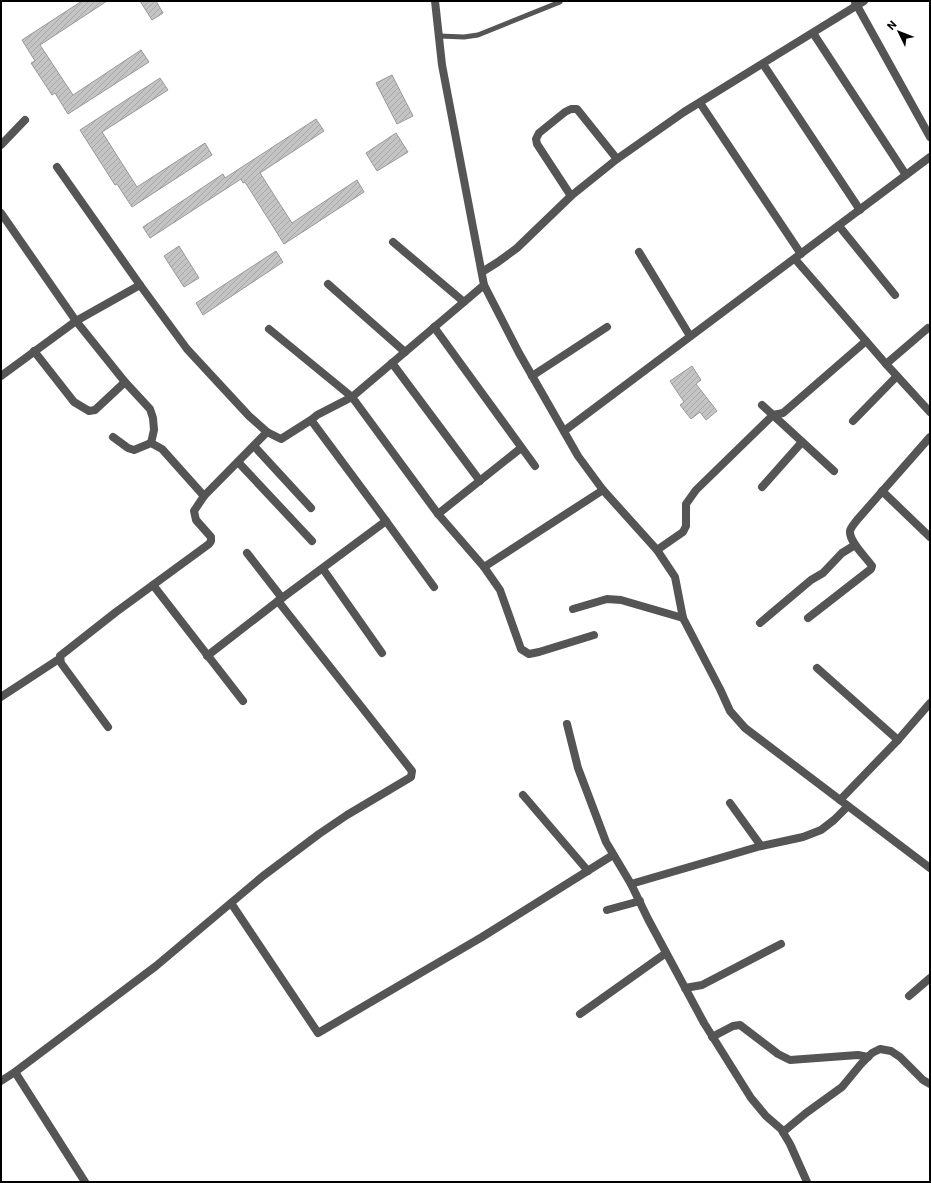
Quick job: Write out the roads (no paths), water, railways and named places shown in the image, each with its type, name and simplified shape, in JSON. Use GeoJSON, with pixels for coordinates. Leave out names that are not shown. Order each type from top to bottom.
{"type":"FeatureCollection","features":[{"type":"Feature","properties":{"kind":"street"},"geometry":{"type":"LineString","coordinates":[[435,1],[442,65],[484,284],[532,376],[578,456],[603,490],[657,550],[675,577],[683,618],[730,711],[744,728],[930,868]]}},
{"type":"Feature","properties":{"kind":"street"},"geometry":{"type":"LineString","coordinates":[[482,272],[517,248],[571,196],[617,159],[684,112],[813,33],[859,2],[930,137]]}},
{"type":"Feature","properties":{"kind":"street"},"geometry":{"type":"LineString","coordinates":[[813,33],[906,175]]}},
{"type":"Feature","properties":{"kind":"street"},"geometry":{"type":"LineString","coordinates":[[763,64],[860,210]]}},
{"type":"Feature","properties":{"kind":"street"},"geometry":{"type":"LineString","coordinates":[[700,103],[798,256],[866,341],[930,412]]}},
{"type":"Feature","properties":{"kind":"street"},"geometry":{"type":"LineString","coordinates":[[571,196],[537,144],[536,138],[539,133],[565,112],[571,109],[577,109],[617,159]]}},
{"type":"Feature","properties":{"kind":"street"},"geometry":{"type":"LineString","coordinates":[[1,145],[25,120]]}},
{"type":"Feature","properties":{"kind":"street"},"geometry":{"type":"LineString","coordinates":[[564,430],[930,157]]}},
{"type":"Feature","properties":{"kind":"street"},"geometry":{"type":"LineString","coordinates":[[57,167],[187,349],[249,416],[267,432],[281,439],[317,415],[352,397],[484,284]]}},
{"type":"Feature","properties":{"kind":"street"},"geometry":{"type":"LineString","coordinates":[[1,213],[76,320],[125,382],[150,409],[153,418],[154,430],[151,443]]}},
{"type":"Feature","properties":{"kind":"street"},"geometry":{"type":"LineString","coordinates":[[838,226],[895,295]]}},
{"type":"Feature","properties":{"kind":"street"},"geometry":{"type":"LineString","coordinates":[[393,242],[464,302]]}},
{"type":"Feature","properties":{"kind":"street"},"geometry":{"type":"LineString","coordinates":[[639,252],[690,336]]}},
{"type":"Feature","properties":{"kind":"street"},"geometry":{"type":"LineString","coordinates":[[328,284],[405,352]]}},
{"type":"Feature","properties":{"kind":"street"},"geometry":{"type":"LineString","coordinates":[[1,376],[76,320],[140,285]]}},
{"type":"Feature","properties":{"kind":"street"},"geometry":{"type":"LineString","coordinates":[[434,327],[535,466]]}},
{"type":"Feature","properties":{"kind":"street"},"geometry":{"type":"LineString","coordinates":[[532,376],[607,327]]}},
{"type":"Feature","properties":{"kind":"street"},"geometry":{"type":"LineString","coordinates":[[886,364],[928,328]]}},
{"type":"Feature","properties":{"kind":"street"},"geometry":{"type":"LineString","coordinates":[[269,329],[352,397],[438,514],[484,567],[500,590],[521,649],[529,654],[594,636]]}},
{"type":"Feature","properties":{"kind":"street"},"geometry":{"type":"LineString","coordinates":[[657,550],[683,532],[686,526],[686,504],[696,490],[773,415],[783,413],[866,341]]}},
{"type":"Feature","properties":{"kind":"street"},"geometry":{"type":"LineString","coordinates":[[34,351],[74,402],[89,411],[95,410],[125,382]]}},
{"type":"Feature","properties":{"kind":"street"},"geometry":{"type":"LineString","coordinates":[[392,363],[480,481]]}},
{"type":"Feature","properties":{"kind":"street"},"geometry":{"type":"LineString","coordinates":[[853,421],[897,376]]}},
{"type":"Feature","properties":{"kind":"street"},"geometry":{"type":"LineString","coordinates":[[762,405],[834,471]]}},
{"type":"Feature","properties":{"kind":"street"},"geometry":{"type":"LineString","coordinates":[[311,420],[434,587]]}},
{"type":"Feature","properties":{"kind":"street"},"geometry":{"type":"LineString","coordinates":[[1,697],[59,658],[62,653],[209,544],[211,541],[210,537],[196,520],[194,511],[204,496],[267,432]]}},
{"type":"Feature","properties":{"kind":"street"},"geometry":{"type":"LineString","coordinates":[[113,437],[128,448],[134,450],[151,443]]}},
{"type":"Feature","properties":{"kind":"street"},"geometry":{"type":"LineString","coordinates":[[808,618],[871,570],[872,566],[855,545],[850,530],[857,520],[930,437]]}},
{"type":"Feature","properties":{"kind":"street"},"geometry":{"type":"LineString","coordinates":[[762,487],[802,442]]}},
{"type":"Feature","properties":{"kind":"street"},"geometry":{"type":"LineString","coordinates":[[151,443],[162,449],[204,496]]}},
{"type":"Feature","properties":{"kind":"street"},"geometry":{"type":"LineString","coordinates":[[254,446],[311,508]]}},
{"type":"Feature","properties":{"kind":"street"},"geometry":{"type":"LineString","coordinates":[[438,514],[521,448]]}},
{"type":"Feature","properties":{"kind":"street"},"geometry":{"type":"LineString","coordinates":[[238,462],[312,541]]}},
{"type":"Feature","properties":{"kind":"street"},"geometry":{"type":"LineString","coordinates":[[484,567],[603,490]]}},
{"type":"Feature","properties":{"kind":"street"},"geometry":{"type":"LineString","coordinates":[[882,491],[930,537]]}},
{"type":"Feature","properties":{"kind":"street"},"geometry":{"type":"LineString","coordinates":[[207,656],[386,522]]}},
{"type":"Feature","properties":{"kind":"street"},"geometry":{"type":"LineString","coordinates":[[760,624],[811,580],[823,573],[842,553],[855,545]]}},
{"type":"Feature","properties":{"kind":"street"},"geometry":{"type":"LineString","coordinates":[[1,1081],[156,966],[279,864],[319,834],[347,815],[411,777],[412,771],[280,600],[247,553]]}},
{"type":"Feature","properties":{"kind":"street"},"geometry":{"type":"LineString","coordinates":[[323,569],[382,653]]}},
{"type":"Feature","properties":{"kind":"street"},"geometry":{"type":"LineString","coordinates":[[153,585],[242,701]]}},
{"type":"Feature","properties":{"kind":"street"},"geometry":{"type":"LineString","coordinates":[[573,609],[607,599],[621,600],[683,618]]}},
{"type":"Feature","properties":{"kind":"street"},"geometry":{"type":"LineString","coordinates":[[59,658],[61,663],[108,727]]}},
{"type":"Feature","properties":{"kind":"street"},"geometry":{"type":"LineString","coordinates":[[817,668],[898,740]]}},
{"type":"Feature","properties":{"kind":"street"},"geometry":{"type":"LineString","coordinates":[[840,800],[898,740],[930,703]]}},
{"type":"Feature","properties":{"kind":"street"},"geometry":{"type":"LineString","coordinates":[[567,724],[578,768],[606,842],[631,884],[666,953],[712,1037],[751,1098],[766,1116],[783,1132],[807,1182]]}},
{"type":"Feature","properties":{"kind":"street"},"geometry":{"type":"LineString","coordinates":[[523,795],[588,871]]}},
{"type":"Feature","properties":{"kind":"street"},"geometry":{"type":"LineString","coordinates":[[730,803],[761,846]]}},
{"type":"Feature","properties":{"kind":"street"},"geometry":{"type":"LineString","coordinates":[[631,884],[820,830],[834,820],[848,806]]}},
{"type":"Feature","properties":{"kind":"street"},"geometry":{"type":"LineString","coordinates":[[231,903],[318,1033],[482,937],[614,855]]}},
{"type":"Feature","properties":{"kind":"street"},"geometry":{"type":"LineString","coordinates":[[607,910],[640,901]]}},
{"type":"Feature","properties":{"kind":"street"},"geometry":{"type":"LineString","coordinates":[[685,988],[702,985],[781,944]]}},
{"type":"Feature","properties":{"kind":"street"},"geometry":{"type":"LineString","coordinates":[[580,1014],[666,953]]}},
{"type":"Feature","properties":{"kind":"street"},"geometry":{"type":"LineString","coordinates":[[909,996],[930,978]]}},
{"type":"Feature","properties":{"kind":"street"},"geometry":{"type":"LineString","coordinates":[[712,1037],[733,1026],[740,1025],[778,1054],[790,1060],[858,1055],[868,1057]]}},
{"type":"Feature","properties":{"kind":"street"},"geometry":{"type":"LineString","coordinates":[[783,1132],[842,1087],[872,1053],[880,1050],[891,1051],[900,1056],[923,1080],[930,1084]]}},
{"type":"Feature","properties":{"kind":"street"},"geometry":{"type":"LineString","coordinates":[[15,1072],[85,1182]]}},
{"type":"Feature","properties":{"kind":"lane"},"geometry":{"type":"LineString","coordinates":[[439,36],[464,37],[478,35],[560,2]]}}]}
